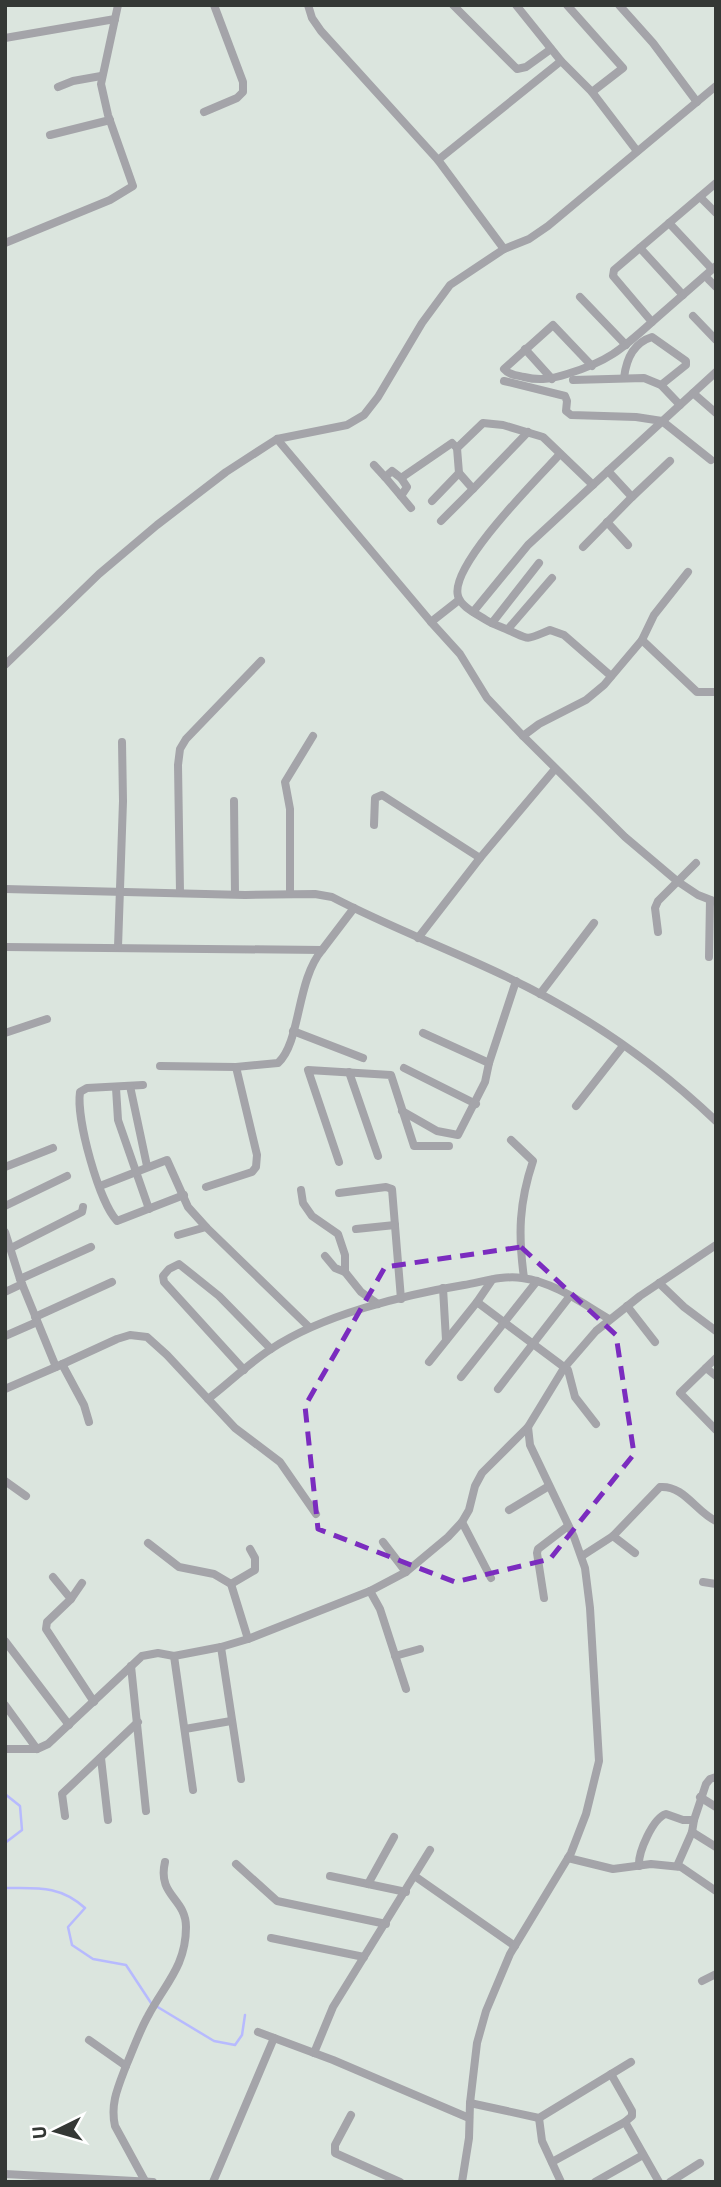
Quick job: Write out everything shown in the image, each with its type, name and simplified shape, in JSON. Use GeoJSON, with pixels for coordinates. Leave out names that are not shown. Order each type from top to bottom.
{"type":"FeatureCollection","features":[{"type":"Feature","properties":{"kind":"street"},"geometry":{"type":"LineString","coordinates":[[5,243],[110,200],[131,188],[132,180],[103,99],[101,76],[118,5]]}},
{"type":"Feature","properties":{"kind":"street"},"geometry":{"type":"LineString","coordinates":[[204,112],[237,98],[244,87],[214,5]]}},
{"type":"Feature","properties":{"kind":"street"},"geometry":{"type":"LineString","coordinates":[[308,5],[312,18],[321,31],[438,160],[505,249]]}},
{"type":"Feature","properties":{"kind":"street"},"geometry":{"type":"LineString","coordinates":[[453,5],[516,69],[539,66],[556,55]]}},
{"type":"Feature","properties":{"kind":"street"},"geometry":{"type":"LineString","coordinates":[[515,5],[556,55],[592,92],[637,151]]}},
{"type":"Feature","properties":{"kind":"street"},"geometry":{"type":"LineString","coordinates":[[567,5],[623,68],[592,92]]}},
{"type":"Feature","properties":{"kind":"street"},"geometry":{"type":"LineString","coordinates":[[620,6],[697,102]]}},
{"type":"Feature","properties":{"kind":"street"},"geometry":{"type":"LineString","coordinates":[[5,38],[115,19]]}},
{"type":"Feature","properties":{"kind":"street"},"geometry":{"type":"LineString","coordinates":[[438,160],[539,66],[556,55]]}},
{"type":"Feature","properties":{"kind":"street"},"geometry":{"type":"LineString","coordinates":[[58,87],[101,76]]}},
{"type":"Feature","properties":{"kind":"street"},"geometry":{"type":"LineString","coordinates":[[5,665],[99,574],[226,472],[277,439],[346,425],[364,415],[378,397],[422,323],[450,285],[505,249],[548,226],[716,86]]}},
{"type":"Feature","properties":{"kind":"street"},"geometry":{"type":"LineString","coordinates":[[50,135],[110,120]]}},
{"type":"Feature","properties":{"kind":"street"},"geometry":{"type":"LineString","coordinates":[[652,323],[613,276],[614,270],[716,183]]}},
{"type":"Feature","properties":{"kind":"street"},"geometry":{"type":"LineString","coordinates":[[700,197],[716,213]]}},
{"type":"Feature","properties":{"kind":"street"},"geometry":{"type":"LineString","coordinates":[[592,366],[553,325],[505,366],[505,372],[541,381],[592,366],[626,345],[714,267],[669,223]]}},
{"type":"Feature","properties":{"kind":"street"},"geometry":{"type":"LineString","coordinates":[[640,248],[683,295]]}},
{"type":"Feature","properties":{"kind":"street"},"geometry":{"type":"LineString","coordinates":[[709,280],[716,287]]}},
{"type":"Feature","properties":{"kind":"street"},"geometry":{"type":"LineString","coordinates":[[580,297],[626,345]]}},
{"type":"Feature","properties":{"kind":"street"},"geometry":{"type":"LineString","coordinates":[[693,316],[716,340]]}},
{"type":"Feature","properties":{"kind":"street"},"geometry":{"type":"LineString","coordinates":[[625,379],[626,363],[633,350],[652,337],[686,361],[686,365],[661,385]]}},
{"type":"Feature","properties":{"kind":"street"},"geometry":{"type":"LineString","coordinates":[[525,349],[552,379]]}},
{"type":"Feature","properties":{"kind":"street"},"geometry":{"type":"LineString","coordinates":[[626,363],[644,378],[661,385],[680,405]]}},
{"type":"Feature","properties":{"kind":"street"},"geometry":{"type":"LineString","coordinates":[[473,612],[528,545],[716,372]]}},
{"type":"Feature","properties":{"kind":"street"},"geometry":{"type":"LineString","coordinates":[[573,380],[644,378]]}},
{"type":"Feature","properties":{"kind":"street"},"geometry":{"type":"LineString","coordinates":[[503,381],[565,396],[566,411],[571,415],[636,417],[662,421],[711,460]]}},
{"type":"Feature","properties":{"kind":"street"},"geometry":{"type":"LineString","coordinates":[[693,393],[716,413]]}},
{"type":"Feature","properties":{"kind":"street"},"geometry":{"type":"LineString","coordinates":[[457,448],[483,423],[528,432],[543,437],[593,485]]}},
{"type":"Feature","properties":{"kind":"street"},"geometry":{"type":"LineString","coordinates":[[441,521],[528,432]]}},
{"type":"Feature","properties":{"kind":"street"},"geometry":{"type":"LineString","coordinates":[[277,439],[460,654],[487,698],[625,837],[677,881],[713,901],[709,957]]}},
{"type":"Feature","properties":{"kind":"street"},"geometry":{"type":"LineString","coordinates":[[401,478],[452,443],[457,448],[459,473],[474,489]]}},
{"type":"Feature","properties":{"kind":"street"},"geometry":{"type":"LineString","coordinates":[[560,454],[500,518],[465,566],[458,581],[457,592],[459,600],[473,612],[522,638],[550,630],[565,635],[611,676]]}},
{"type":"Feature","properties":{"kind":"street"},"geometry":{"type":"LineString","coordinates":[[583,547],[670,461]]}},
{"type":"Feature","properties":{"kind":"street"},"geometry":{"type":"LineString","coordinates":[[374,465],[411,508]]}},
{"type":"Feature","properties":{"kind":"street"},"geometry":{"type":"LineString","coordinates":[[385,477],[392,471],[401,478],[407,487],[401,496]]}},
{"type":"Feature","properties":{"kind":"street"},"geometry":{"type":"LineString","coordinates":[[608,471],[632,497]]}},
{"type":"Feature","properties":{"kind":"street"},"geometry":{"type":"LineString","coordinates":[[432,501],[459,473]]}},
{"type":"Feature","properties":{"kind":"street"},"geometry":{"type":"LineString","coordinates":[[607,523],[628,545]]}},
{"type":"Feature","properties":{"kind":"street"},"geometry":{"type":"LineString","coordinates":[[492,624],[539,563]]}},
{"type":"Feature","properties":{"kind":"street"},"geometry":{"type":"LineString","coordinates":[[523,736],[539,724],[586,700],[604,685],[642,640],[654,615],[688,572]]}},
{"type":"Feature","properties":{"kind":"street"},"geometry":{"type":"LineString","coordinates":[[508,629],[552,578]]}},
{"type":"Feature","properties":{"kind":"street"},"geometry":{"type":"LineString","coordinates":[[431,622],[459,600]]}},
{"type":"Feature","properties":{"kind":"street"},"geometry":{"type":"LineString","coordinates":[[642,640],[696,692],[716,692]]}},
{"type":"Feature","properties":{"kind":"street"},"geometry":{"type":"LineString","coordinates":[[180,892],[180,749],[186,739],[261,661]]}},
{"type":"Feature","properties":{"kind":"street"},"geometry":{"type":"LineString","coordinates":[[290,894],[289,809],[285,782],[313,736]]}},
{"type":"Feature","properties":{"kind":"street"},"geometry":{"type":"LineString","coordinates":[[118,947],[122,742]]}},
{"type":"Feature","properties":{"kind":"street"},"geometry":{"type":"LineString","coordinates":[[418,938],[480,858],[555,769]]}},
{"type":"Feature","properties":{"kind":"street"},"geometry":{"type":"LineString","coordinates":[[374,825],[375,798],[382,795],[480,858]]}},
{"type":"Feature","properties":{"kind":"street"},"geometry":{"type":"LineString","coordinates":[[234,801],[235,894]]}},
{"type":"Feature","properties":{"kind":"street"},"geometry":{"type":"LineString","coordinates":[[658,932],[657,901],[696,863]]}},
{"type":"Feature","properties":{"kind":"street"},"geometry":{"type":"LineString","coordinates":[[5,888],[325,895],[516,981],[580,1016],[623,1046],[716,1121]]}},
{"type":"Feature","properties":{"kind":"street"},"geometry":{"type":"LineString","coordinates":[[160,1066],[236,1067],[278,1063],[287,1051],[306,978],[316,957],[354,908]]}},
{"type":"Feature","properties":{"kind":"street"},"geometry":{"type":"LineString","coordinates":[[540,994],[594,923]]}},
{"type":"Feature","properties":{"kind":"street"},"geometry":{"type":"LineString","coordinates":[[5,947],[322,950]]}},
{"type":"Feature","properties":{"kind":"street"},"geometry":{"type":"LineString","coordinates":[[402,1111],[437,1131],[458,1135],[485,1082],[516,981]]}},
{"type":"Feature","properties":{"kind":"street"},"geometry":{"type":"LineString","coordinates":[[5,1033],[47,1019]]}},
{"type":"Feature","properties":{"kind":"street"},"geometry":{"type":"LineString","coordinates":[[293,1031],[363,1058]]}},
{"type":"Feature","properties":{"kind":"street"},"geometry":{"type":"LineString","coordinates":[[423,1033],[489,1063]]}},
{"type":"Feature","properties":{"kind":"street"},"geometry":{"type":"LineString","coordinates":[[576,1106],[623,1046]]}},
{"type":"Feature","properties":{"kind":"street"},"geometry":{"type":"LineString","coordinates":[[206,1187],[251,1172],[256,1167],[257,1156],[236,1067]]}},
{"type":"Feature","properties":{"kind":"street"},"geometry":{"type":"LineString","coordinates":[[404,1068],[476,1104]]}},
{"type":"Feature","properties":{"kind":"street"},"geometry":{"type":"LineString","coordinates":[[339,1162],[308,1070],[391,1075],[414,1146],[449,1146]]}},
{"type":"Feature","properties":{"kind":"street"},"geometry":{"type":"LineString","coordinates":[[349,1072],[378,1156]]}},
{"type":"Feature","properties":{"kind":"street"},"geometry":{"type":"LineString","coordinates":[[143,1085],[81,1090],[79,1096],[82,1134],[100,1186],[116,1221],[184,1195]]}},
{"type":"Feature","properties":{"kind":"street"},"geometry":{"type":"LineString","coordinates":[[130,1086],[147,1166]]}},
{"type":"Feature","properties":{"kind":"street"},"geometry":{"type":"LineString","coordinates":[[116,1088],[118,1121],[149,1209]]}},
{"type":"Feature","properties":{"kind":"street"},"geometry":{"type":"LineString","coordinates":[[511,1140],[533,1161],[519,1230],[524,1278]]}},
{"type":"Feature","properties":{"kind":"street"},"geometry":{"type":"LineString","coordinates":[[5,1167],[53,1148]]}},
{"type":"Feature","properties":{"kind":"street"},"geometry":{"type":"LineString","coordinates":[[100,1186],[147,1166],[168,1161],[190,1210],[310,1327]]}},
{"type":"Feature","properties":{"kind":"street"},"geometry":{"type":"LineString","coordinates":[[5,1206],[67,1176]]}},
{"type":"Feature","properties":{"kind":"street"},"geometry":{"type":"LineString","coordinates":[[338,1193],[390,1187],[393,1191],[401,1299]]}},
{"type":"Feature","properties":{"kind":"street"},"geometry":{"type":"LineString","coordinates":[[301,1190],[303,1203],[312,1216],[338,1234],[345,1255],[345,1272]]}},
{"type":"Feature","properties":{"kind":"street"},"geometry":{"type":"LineString","coordinates":[[9,1246],[82,1212],[83,1207]]}},
{"type":"Feature","properties":{"kind":"street"},"geometry":{"type":"LineString","coordinates":[[356,1229],[396,1225]]}},
{"type":"Feature","properties":{"kind":"street"},"geometry":{"type":"LineString","coordinates":[[178,1235],[206,1227]]}},
{"type":"Feature","properties":{"kind":"street"},"geometry":{"type":"LineString","coordinates":[[5,1232],[36,1320],[59,1366],[86,1409],[89,1422]]}},
{"type":"Feature","properties":{"kind":"street"},"geometry":{"type":"LineString","coordinates":[[5,1292],[91,1247]]}},
{"type":"Feature","properties":{"kind":"street"},"geometry":{"type":"LineString","coordinates":[[5,1749],[37,1749],[48,1744],[138,1658],[158,1653],[174,1656],[248,1639],[370,1591],[405,1572],[448,1538],[462,1522],[482,1474],[528,1427],[578,1349],[609,1319],[715,1247]]}},
{"type":"Feature","properties":{"kind":"street"},"geometry":{"type":"LineString","coordinates":[[325,1256],[335,1268],[345,1272],[361,1292],[378,1304]]}},
{"type":"Feature","properties":{"kind":"street"},"geometry":{"type":"LineString","coordinates":[[243,1370],[164,1282],[163,1276],[169,1269],[179,1264],[194,1275],[271,1349]]}},
{"type":"Feature","properties":{"kind":"street"},"geometry":{"type":"LineString","coordinates":[[208,1399],[271,1349],[310,1327],[378,1304],[443,1288],[524,1278],[570,1296],[609,1319]]}},
{"type":"Feature","properties":{"kind":"street"},"geometry":{"type":"LineString","coordinates":[[429,1362],[492,1280]]}},
{"type":"Feature","properties":{"kind":"street"},"geometry":{"type":"LineString","coordinates":[[461,1377],[537,1281]]}},
{"type":"Feature","properties":{"kind":"street"},"geometry":{"type":"LineString","coordinates":[[5,1336],[112,1282]]}},
{"type":"Feature","properties":{"kind":"street"},"geometry":{"type":"LineString","coordinates":[[659,1283],[684,1307],[716,1331]]}},
{"type":"Feature","properties":{"kind":"street"},"geometry":{"type":"LineString","coordinates":[[443,1288],[446,1340]]}},
{"type":"Feature","properties":{"kind":"street"},"geometry":{"type":"LineString","coordinates":[[498,1389],[570,1296]]}},
{"type":"Feature","properties":{"kind":"street"},"geometry":{"type":"LineString","coordinates":[[477,1302],[570,1374],[576,1399],[596,1424]]}},
{"type":"Feature","properties":{"kind":"street"},"geometry":{"type":"LineString","coordinates":[[627,1306],[656,1342]]}},
{"type":"Feature","properties":{"kind":"street"},"geometry":{"type":"LineString","coordinates":[[5,1389],[117,1339],[130,1335],[142,1336],[156,1343],[235,1428],[280,1462],[316,1514]]}},
{"type":"Feature","properties":{"kind":"street"},"geometry":{"type":"LineString","coordinates":[[716,1359],[680,1393],[716,1430]]}},
{"type":"Feature","properties":{"kind":"street"},"geometry":{"type":"LineString","coordinates":[[706,1367],[716,1376]]}},
{"type":"Feature","properties":{"kind":"street"},"geometry":{"type":"LineString","coordinates":[[462,2182],[481,2028],[515,1946],[580,1833],[598,1768],[599,1740],[590,1608],[582,1556],[530,1445],[528,1427]]}},
{"type":"Feature","properties":{"kind":"street"},"geometry":{"type":"LineString","coordinates":[[5,1481],[26,1496]]}},
{"type":"Feature","properties":{"kind":"street"},"geometry":{"type":"LineString","coordinates":[[509,1510],[549,1486]]}},
{"type":"Feature","properties":{"kind":"street"},"geometry":{"type":"LineString","coordinates":[[582,1556],[613,1536],[657,1489],[663,1487],[679,1491],[716,1521]]}},
{"type":"Feature","properties":{"kind":"street"},"geometry":{"type":"LineString","coordinates":[[462,1522],[491,1578]]}},
{"type":"Feature","properties":{"kind":"street"},"geometry":{"type":"LineString","coordinates":[[544,1598],[538,1549],[568,1526]]}},
{"type":"Feature","properties":{"kind":"street"},"geometry":{"type":"LineString","coordinates":[[613,1536],[635,1553]]}},
{"type":"Feature","properties":{"kind":"street"},"geometry":{"type":"LineString","coordinates":[[383,1542],[405,1572]]}},
{"type":"Feature","properties":{"kind":"street"},"geometry":{"type":"LineString","coordinates":[[148,1543],[179,1567],[214,1574],[231,1584],[248,1639]]}},
{"type":"Feature","properties":{"kind":"street"},"geometry":{"type":"LineString","coordinates":[[231,1584],[255,1568],[255,1558],[250,1549]]}},
{"type":"Feature","properties":{"kind":"street"},"geometry":{"type":"LineString","coordinates":[[53,1577],[71,1599]]}},
{"type":"Feature","properties":{"kind":"street"},"geometry":{"type":"LineString","coordinates":[[703,1582],[716,1584]]}},
{"type":"Feature","properties":{"kind":"street"},"geometry":{"type":"LineString","coordinates":[[82,1583],[45,1627],[94,1702]]}},
{"type":"Feature","properties":{"kind":"street"},"geometry":{"type":"LineString","coordinates":[[370,1591],[380,1609],[407,1689]]}},
{"type":"Feature","properties":{"kind":"street"},"geometry":{"type":"LineString","coordinates":[[5,1641],[69,1725]]}},
{"type":"Feature","properties":{"kind":"street"},"geometry":{"type":"LineString","coordinates":[[221,1647],[241,1779]]}},
{"type":"Feature","properties":{"kind":"street"},"geometry":{"type":"LineString","coordinates":[[395,1656],[420,1649]]}},
{"type":"Feature","properties":{"kind":"street"},"geometry":{"type":"LineString","coordinates":[[174,1656],[193,1790]]}},
{"type":"Feature","properties":{"kind":"street"},"geometry":{"type":"LineString","coordinates":[[131,1667],[146,1811]]}},
{"type":"Feature","properties":{"kind":"street"},"geometry":{"type":"LineString","coordinates":[[6,1708],[37,1749]]}},
{"type":"Feature","properties":{"kind":"street"},"geometry":{"type":"LineString","coordinates":[[185,1729],[231,1721]]}},
{"type":"Feature","properties":{"kind":"street"},"geometry":{"type":"LineString","coordinates":[[65,1816],[62,1794],[138,1722]]}},
{"type":"Feature","properties":{"kind":"street"},"geometry":{"type":"LineString","coordinates":[[101,1758],[108,1820]]}},
{"type":"Feature","properties":{"kind":"street"},"geometry":{"type":"LineString","coordinates":[[677,1866],[692,1832],[700,1797],[707,1782],[716,1777]]}},
{"type":"Feature","properties":{"kind":"street"},"geometry":{"type":"LineString","coordinates":[[700,1797],[716,1807]]}},
{"type":"Feature","properties":{"kind":"street"},"geometry":{"type":"LineString","coordinates":[[639,1866],[641,1850],[661,1815],[694,1820]]}},
{"type":"Feature","properties":{"kind":"street"},"geometry":{"type":"LineString","coordinates":[[692,1832],[716,1847]]}},
{"type":"Feature","properties":{"kind":"street"},"geometry":{"type":"LineString","coordinates":[[368,1884],[394,1837]]}},
{"type":"Feature","properties":{"kind":"street"},"geometry":{"type":"LineString","coordinates":[[314,2053],[333,2007],[416,1877],[430,1850]]}},
{"type":"Feature","properties":{"kind":"street"},"geometry":{"type":"LineString","coordinates":[[568,1858],[613,1869],[677,1866],[716,1891]]}},
{"type":"Feature","properties":{"kind":"street"},"geometry":{"type":"LineString","coordinates":[[145,2181],[116,2126],[113,2116],[114,2098],[147,2017],[180,1964],[186,1926],[183,1913],[163,1882],[165,1862]]}},
{"type":"Feature","properties":{"kind":"street"},"geometry":{"type":"LineString","coordinates":[[236,1864],[277,1901],[386,1924]]}},
{"type":"Feature","properties":{"kind":"street"},"geometry":{"type":"LineString","coordinates":[[330,1876],[406,1892]]}},
{"type":"Feature","properties":{"kind":"street"},"geometry":{"type":"LineString","coordinates":[[416,1877],[515,1946]]}},
{"type":"Feature","properties":{"kind":"street"},"geometry":{"type":"LineString","coordinates":[[271,1938],[365,1957]]}},
{"type":"Feature","properties":{"kind":"street"},"geometry":{"type":"LineString","coordinates":[[702,1981],[716,1974]]}},
{"type":"Feature","properties":{"kind":"street"},"geometry":{"type":"LineString","coordinates":[[258,2032],[470,2118]]}},
{"type":"Feature","properties":{"kind":"street"},"geometry":{"type":"LineString","coordinates":[[213,2182],[274,2038]]}},
{"type":"Feature","properties":{"kind":"street"},"geometry":{"type":"LineString","coordinates":[[89,2040],[126,2067]]}},
{"type":"Feature","properties":{"kind":"street"},"geometry":{"type":"LineString","coordinates":[[470,2103],[492,2110],[539,2118],[631,2062]]}},
{"type":"Feature","properties":{"kind":"street"},"geometry":{"type":"LineString","coordinates":[[552,2162],[632,2116],[611,2074]]}},
{"type":"Feature","properties":{"kind":"street"},"geometry":{"type":"LineString","coordinates":[[351,2115],[335,2145],[335,2153],[400,2182]]}},
{"type":"Feature","properties":{"kind":"street"},"geometry":{"type":"LineString","coordinates":[[539,2118],[542,2141],[561,2182]]}},
{"type":"Feature","properties":{"kind":"street"},"geometry":{"type":"LineString","coordinates":[[625,2122],[659,2182]]}},
{"type":"Feature","properties":{"kind":"street"},"geometry":{"type":"LineString","coordinates":[[595,2182],[643,2155]]}},
{"type":"Feature","properties":{"kind":"street"},"geometry":{"type":"LineString","coordinates":[[670,2182],[700,2163]]}},
{"type":"Feature","properties":{"kind":"street"},"geometry":{"type":"LineString","coordinates":[[5,2174],[153,2182]]}},
{"type":"Feature","properties":{"kind":"highlighted area"},"geometry":{"type":"Polygon","coordinates":[[[521,1247],[616,1335],[634,1454],[550,1559],[455,1582],[318,1529],[305,1406],[385,1267],[521,1247]]]}},
{"type":"Feature","properties":{"kind":"waterway"},"geometry":{"type":"LineString","coordinates":[[5,1794],[20,1806],[22,1830],[5,1843]]}},
{"type":"Feature","properties":{"kind":"waterway"},"geometry":{"type":"LineString","coordinates":[[5,1888],[48,1889],[76,1901],[85,1908],[68,1927],[72,1945],[93,1959],[126,1965],[151,2003],[214,2041],[235,2045],[242,2035],[245,2015]]}}]}
